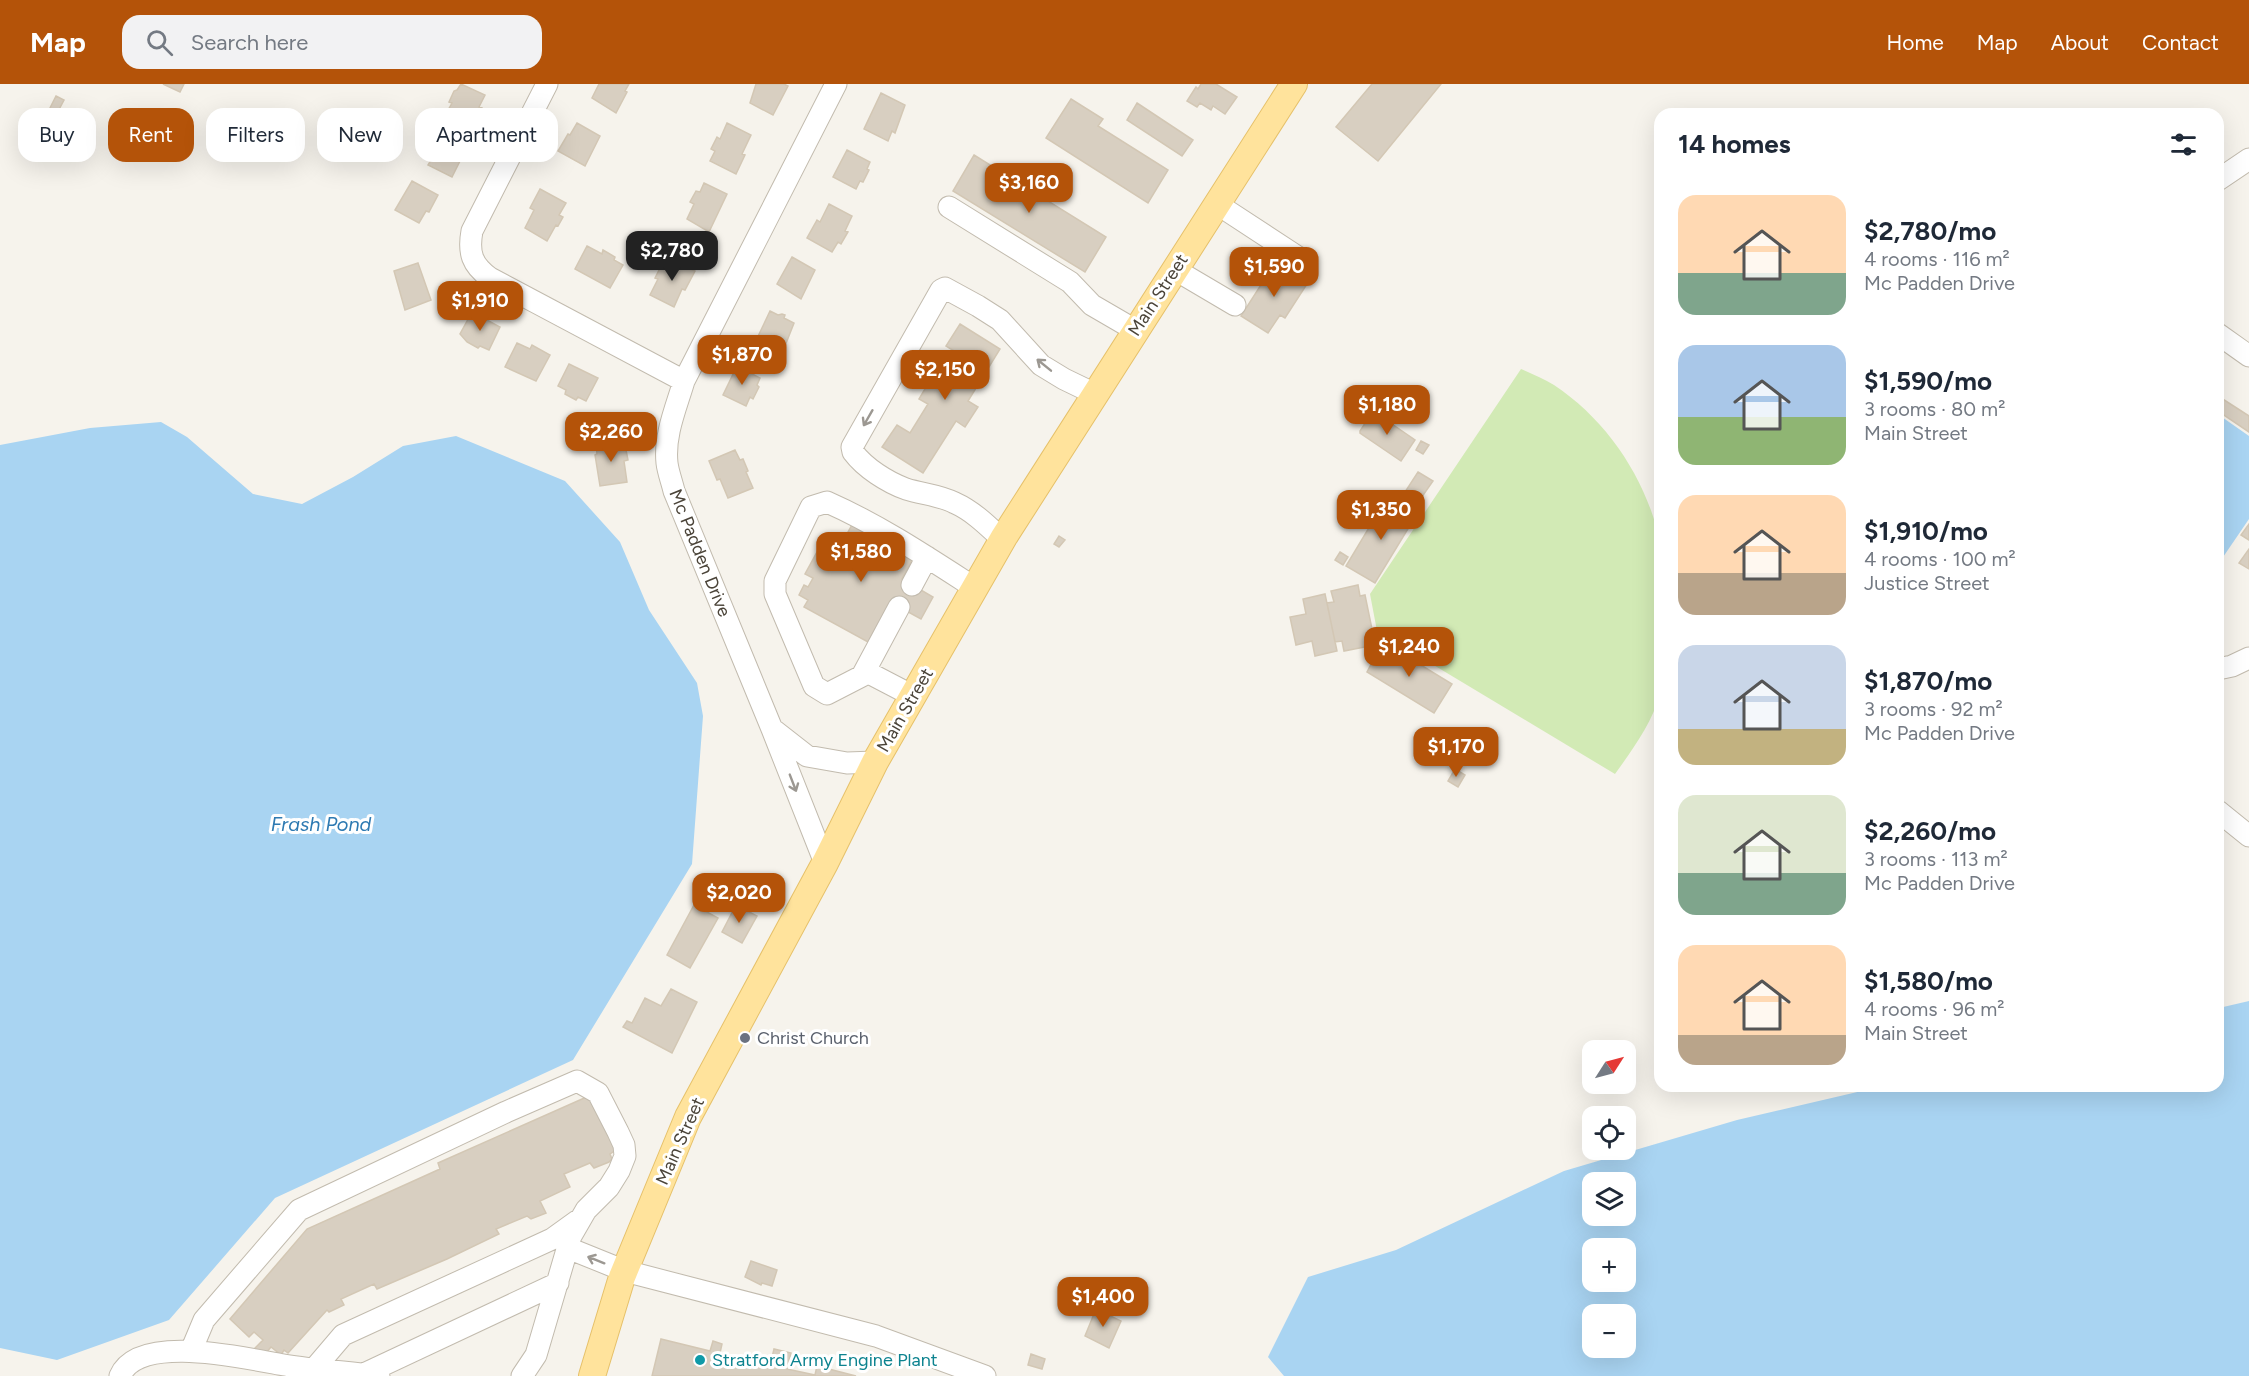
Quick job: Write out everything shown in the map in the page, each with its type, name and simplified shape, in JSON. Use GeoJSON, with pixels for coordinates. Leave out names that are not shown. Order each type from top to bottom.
{"type":"FeatureCollection","features":[{"type":"Feature","properties":{"kind":"main road","name":"Main Street"},"geometry":{"type":"LineString","coordinates":[[592,1376],[625,1271],[688,1117],[825,863],[876,762],[1003,540],[1294,84]]}},
{"type":"Feature","properties":{"kind":"street"},"geometry":{"type":"LineString","coordinates":[[547,84],[472,231],[470,253],[474,263],[490,278],[684,381]]}},
{"type":"Feature","properties":{"kind":"street","name":"Mc Padden Drive"},"geometry":{"type":"LineString","coordinates":[[825,863],[674,491],[667,464],[669,431],[684,381],[836,84]]}},
{"type":"Feature","properties":{"kind":"street"},"geometry":{"type":"LineString","coordinates":[[2224,176],[2249,159]]}},
{"type":"Feature","properties":{"kind":"street"},"geometry":{"type":"LineString","coordinates":[[1217,204],[1301,259]]}},
{"type":"Feature","properties":{"kind":"street"},"geometry":{"type":"LineString","coordinates":[[949,207],[1070,282],[1092,305],[1135,330]]}},
{"type":"Feature","properties":{"kind":"street"},"geometry":{"type":"LineString","coordinates":[[1174,269],[1235,305]]}},
{"type":"Feature","properties":{"kind":"street"},"geometry":{"type":"LineString","coordinates":[[1003,540],[975,515],[955,503],[892,483],[877,474],[853,452],[852,447],[941,290],[945,288],[1000,320],[1041,365],[1064,380],[1095,394]]}},
{"type":"Feature","properties":{"kind":"street"},"geometry":{"type":"LineString","coordinates":[[2224,338],[2249,356]]}},
{"type":"Feature","properties":{"kind":"street"},"geometry":{"type":"LineString","coordinates":[[899,607],[862,676],[827,694],[814,686],[775,594],[775,580],[811,507],[827,502],[856,515],[975,588]]}},
{"type":"Feature","properties":{"kind":"street"},"geometry":{"type":"LineString","coordinates":[[912,585],[927,557]]}},
{"type":"Feature","properties":{"kind":"street"},"geometry":{"type":"LineString","coordinates":[[2224,668],[2249,658]]}},
{"type":"Feature","properties":{"kind":"street"},"geometry":{"type":"LineString","coordinates":[[865,671],[913,696]]}},
{"type":"Feature","properties":{"kind":"street","name":"Mc Padden Drive"},"geometry":{"type":"LineString","coordinates":[[772,729],[807,756],[847,763],[876,762]]}},
{"type":"Feature","properties":{"kind":"street"},"geometry":{"type":"LineString","coordinates":[[2224,816],[2249,836]]}},
{"type":"Feature","properties":{"kind":"street"},"geometry":{"type":"LineString","coordinates":[[191,1351],[204,1320],[299,1210],[577,1081],[598,1093],[624,1145],[625,1155],[609,1187],[586,1210],[571,1236],[536,1355],[522,1376]]}},
{"type":"Feature","properties":{"kind":"street"},"geometry":{"type":"LineString","coordinates":[[314,1368],[343,1335],[552,1239],[582,1217]]}},
{"type":"Feature","properties":{"kind":"street"},"geometry":{"type":"LineString","coordinates":[[568,1248],[625,1271],[876,1336],[985,1376]]}},
{"type":"Feature","properties":{"kind":"street"},"geometry":{"type":"LineString","coordinates":[[120,1376],[123,1368],[132,1361],[160,1353],[191,1351],[238,1355],[284,1365],[372,1375],[558,1283]]}},
{"type":"Feature","properties":{"kind":"green space"},"geometry":{"type":"Polygon","coordinates":[[[1521,369],[1554,385],[1573,399],[1608,434],[1635,474],[1654,518],[1654,711],[1615,774],[1377,631],[1370,594],[1521,369]]]}},
{"type":"Feature","properties":{"kind":"water"},"geometry":{"type":"Polygon","coordinates":[[[2224,418],[2249,436],[2249,519],[2224,556],[2224,418]]]}},
{"type":"Feature","properties":{"kind":"water","name":"Frash Pond"},"geometry":{"type":"Polygon","coordinates":[[[161,422],[187,437],[253,494],[302,504],[353,477],[403,446],[456,436],[565,481],[620,542],[649,610],[697,683],[703,716],[692,864],[573,1060],[275,1198],[169,1320],[57,1360],[0,1348],[0,445],[90,428],[161,422]]]}},
{"type":"Feature","properties":{"kind":"water"},"geometry":{"type":"Polygon","coordinates":[[[2249,1001],[2249,1376],[1284,1376],[1268,1357],[1308,1277],[1396,1250],[1564,1171],[1601,1160],[1636,1160],[1636,1150],[1737,1120],[1857,1092],[2224,1092],[2224,1007],[2249,1001]]]}},
{"type":"Feature","properties":{"kind":"building"},"geometry":{"type":"Polygon","coordinates":[[[163,84],[184,84],[180,92],[163,84]]]}},
{"type":"Feature","properties":{"kind":"building"},"geometry":{"type":"Polygon","coordinates":[[[461,84],[485,95],[479,107],[482,108],[449,108],[452,103],[449,102],[454,91],[461,84]]]}},
{"type":"Feature","properties":{"kind":"building"},"geometry":{"type":"Polygon","coordinates":[[[599,84],[629,84],[616,113],[592,98],[599,84]]]}},
{"type":"Feature","properties":{"kind":"building"},"geometry":{"type":"Polygon","coordinates":[[[756,84],[788,86],[773,115],[750,103],[756,84]]]}},
{"type":"Feature","properties":{"kind":"building"},"geometry":{"type":"Polygon","coordinates":[[[1201,84],[1216,84],[1237,97],[1225,114],[1213,106],[1211,110],[1200,103],[1197,107],[1187,101],[1196,87],[1198,89],[1201,84]]]}},
{"type":"Feature","properties":{"kind":"building"},"geometry":{"type":"Polygon","coordinates":[[[1372,84],[1441,84],[1378,161],[1336,127],[1372,84]]]}},
{"type":"Feature","properties":{"kind":"building"},"geometry":{"type":"Polygon","coordinates":[[[881,93],[905,105],[895,133],[892,131],[888,141],[864,129],[881,93]]]}},
{"type":"Feature","properties":{"kind":"building"},"geometry":{"type":"Polygon","coordinates":[[[56,96],[64,100],[60,108],[50,108],[56,96]]]}},
{"type":"Feature","properties":{"kind":"building"},"geometry":{"type":"Polygon","coordinates":[[[1071,99],[1103,119],[1098,126],[1168,170],[1148,203],[1046,138],[1071,99]]]}},
{"type":"Feature","properties":{"kind":"building"},"geometry":{"type":"Polygon","coordinates":[[[1137,103],[1193,140],[1182,156],[1127,120],[1137,103]]]}},
{"type":"Feature","properties":{"kind":"building"},"geometry":{"type":"Polygon","coordinates":[[[577,123],[600,136],[585,166],[558,151],[568,134],[570,135],[577,123]]]}},
{"type":"Feature","properties":{"kind":"building"},"geometry":{"type":"Polygon","coordinates":[[[727,123],[751,135],[736,174],[710,161],[715,151],[711,149],[717,137],[720,139],[727,123]]]}},
{"type":"Feature","properties":{"kind":"building"},"geometry":{"type":"Polygon","coordinates":[[[847,150],[870,162],[863,182],[860,181],[856,189],[833,177],[847,150]]]}},
{"type":"Feature","properties":{"kind":"building"},"geometry":{"type":"Polygon","coordinates":[[[974,155],[1106,237],[1085,272],[953,191],[974,155]]]}},
{"type":"Feature","properties":{"kind":"building"},"geometry":{"type":"Polygon","coordinates":[[[430,162],[460,162],[452,177],[428,165],[430,162]]]}},
{"type":"Feature","properties":{"kind":"building"},"geometry":{"type":"Polygon","coordinates":[[[412,181],[438,195],[429,212],[426,211],[419,223],[395,210],[412,181]]]}},
{"type":"Feature","properties":{"kind":"building"},"geometry":{"type":"Polygon","coordinates":[[[704,183],[727,194],[709,232],[687,219],[694,204],[690,202],[696,191],[700,192],[704,183]]]}},
{"type":"Feature","properties":{"kind":"building"},"geometry":{"type":"Polygon","coordinates":[[[540,189],[566,203],[559,215],[563,217],[547,241],[525,228],[534,210],[530,208],[540,189]]]}},
{"type":"Feature","properties":{"kind":"building"},"geometry":{"type":"Polygon","coordinates":[[[829,204],[852,216],[845,231],[848,232],[841,244],[838,242],[832,252],[807,238],[817,220],[820,222],[829,204]]]}},
{"type":"Feature","properties":{"kind":"building"},"geometry":{"type":"Polygon","coordinates":[[[587,246],[602,254],[603,250],[623,265],[610,288],[575,269],[587,246]]]}},
{"type":"Feature","properties":{"kind":"building"},"geometry":{"type":"Polygon","coordinates":[[[792,257],[815,270],[801,299],[777,284],[792,257]]]}},
{"type":"Feature","properties":{"kind":"building"},"geometry":{"type":"Polygon","coordinates":[[[669,258],[695,271],[685,290],[682,289],[674,307],[650,295],[658,279],[655,278],[661,266],[664,268],[669,258]]]}},
{"type":"Feature","properties":{"kind":"building"},"geometry":{"type":"Polygon","coordinates":[[[418,263],[431,300],[405,310],[394,271],[418,263]]]}},
{"type":"Feature","properties":{"kind":"building"},"geometry":{"type":"Polygon","coordinates":[[[1275,263],[1307,284],[1285,318],[1280,315],[1268,333],[1241,316],[1275,263]]]}},
{"type":"Feature","properties":{"kind":"building"},"geometry":{"type":"Polygon","coordinates":[[[770,311],[778,315],[785,315],[784,318],[794,323],[783,351],[781,350],[776,359],[753,347],[770,311]]]}},
{"type":"Feature","properties":{"kind":"building"},"geometry":{"type":"Polygon","coordinates":[[[472,312],[500,327],[489,350],[480,346],[478,348],[467,342],[460,334],[472,312]]]}},
{"type":"Feature","properties":{"kind":"building"},"geometry":{"type":"Polygon","coordinates":[[[960,324],[1000,349],[968,401],[978,407],[965,427],[956,421],[923,473],[882,447],[897,425],[910,433],[928,404],[919,399],[932,377],[941,383],[959,354],[946,346],[960,324]]]}},
{"type":"Feature","properties":{"kind":"building"},"geometry":{"type":"Polygon","coordinates":[[[517,343],[530,349],[532,345],[550,355],[536,381],[505,367],[517,343]]]}},
{"type":"Feature","properties":{"kind":"building"},"geometry":{"type":"Polygon","coordinates":[[[569,364],[598,378],[586,401],[578,397],[576,400],[565,394],[566,390],[558,386],[569,364]]]}},
{"type":"Feature","properties":{"kind":"building"},"geometry":{"type":"Polygon","coordinates":[[[737,366],[760,378],[757,385],[759,387],[753,399],[750,397],[746,406],[723,395],[737,366]]]}},
{"type":"Feature","properties":{"kind":"building"},"geometry":{"type":"Polygon","coordinates":[[[2224,400],[2249,416],[2249,432],[2224,415],[2224,400]]]}},
{"type":"Feature","properties":{"kind":"building"},"geometry":{"type":"Polygon","coordinates":[[[1373,411],[1415,440],[1401,461],[1360,433],[1373,411]]]}},
{"type":"Feature","properties":{"kind":"building"},"geometry":{"type":"Polygon","coordinates":[[[624,440],[628,460],[624,461],[627,482],[600,486],[595,455],[597,454],[596,444],[624,440]]]}},
{"type":"Feature","properties":{"kind":"building"},"geometry":{"type":"Polygon","coordinates":[[[1421,441],[1429,445],[1423,454],[1416,450],[1421,441]]]}},
{"type":"Feature","properties":{"kind":"building"},"geometry":{"type":"Polygon","coordinates":[[[735,450],[740,460],[743,459],[753,488],[728,498],[709,461],[735,450]]]}},
{"type":"Feature","properties":{"kind":"building"},"geometry":{"type":"Polygon","coordinates":[[[1418,472],[1433,481],[1419,501],[1405,492],[1418,472]]]}},
{"type":"Feature","properties":{"kind":"building"},"geometry":{"type":"Polygon","coordinates":[[[1385,501],[1404,512],[1407,508],[1417,514],[1375,583],[1346,566],[1385,501]]]}},
{"type":"Feature","properties":{"kind":"building"},"geometry":{"type":"Polygon","coordinates":[[[853,523],[914,557],[902,579],[933,597],[921,619],[890,602],[868,642],[804,607],[808,600],[799,595],[804,585],[808,587],[813,578],[805,574],[823,541],[838,550],[853,523]]]}},
{"type":"Feature","properties":{"kind":"building"},"geometry":{"type":"Polygon","coordinates":[[[2249,524],[2249,540],[2241,535],[2249,524]]]}},
{"type":"Feature","properties":{"kind":"building"},"geometry":{"type":"Polygon","coordinates":[[[1059,536],[1065,540],[1059,547],[1054,544],[1059,536]]]}},
{"type":"Feature","properties":{"kind":"building"},"geometry":{"type":"Polygon","coordinates":[[[2249,549],[2249,569],[2239,563],[2249,549]]]}},
{"type":"Feature","properties":{"kind":"building"},"geometry":{"type":"Polygon","coordinates":[[[1340,552],[1348,557],[1343,565],[1335,560],[1340,552]]]}},
{"type":"Feature","properties":{"kind":"building"},"geometry":{"type":"Polygon","coordinates":[[[1358,585],[1360,596],[1365,595],[1373,634],[1368,635],[1370,646],[1344,651],[1342,641],[1335,642],[1327,603],[1334,602],[1331,591],[1358,585]]]}},
{"type":"Feature","properties":{"kind":"building"},"geometry":{"type":"Polygon","coordinates":[[[1325,594],[1337,651],[1315,656],[1312,641],[1296,645],[1290,617],[1306,614],[1303,599],[1325,594]]]}},
{"type":"Feature","properties":{"kind":"building"},"geometry":{"type":"Polygon","coordinates":[[[1383,642],[1452,684],[1434,713],[1367,672],[1383,642]]]}},
{"type":"Feature","properties":{"kind":"building"},"geometry":{"type":"Polygon","coordinates":[[[1455,769],[1465,775],[1458,787],[1448,781],[1455,769]]]}},
{"type":"Feature","properties":{"kind":"building"},"geometry":{"type":"Polygon","coordinates":[[[694,905],[718,918],[690,968],[667,955],[694,905]]]}},
{"type":"Feature","properties":{"kind":"building"},"geometry":{"type":"Polygon","coordinates":[[[736,905],[757,916],[742,943],[722,932],[736,905]]]}},
{"type":"Feature","properties":{"kind":"building"},"geometry":{"type":"Polygon","coordinates":[[[671,989],[697,1002],[672,1053],[623,1027],[627,1021],[632,1023],[645,998],[661,1006],[671,989]]]}},
{"type":"Feature","properties":{"kind":"building"},"geometry":{"type":"Polygon","coordinates":[[[591,1095],[616,1150],[610,1154],[612,1159],[609,1162],[594,1168],[590,1163],[564,1174],[570,1187],[540,1201],[546,1213],[531,1219],[527,1216],[496,1229],[499,1234],[377,1289],[374,1284],[341,1299],[344,1305],[329,1312],[327,1310],[288,1353],[284,1350],[281,1355],[271,1347],[265,1354],[257,1351],[255,1348],[263,1340],[254,1332],[249,1337],[230,1319],[307,1229],[440,1169],[438,1163],[591,1095]]]}},
{"type":"Feature","properties":{"kind":"building"},"geometry":{"type":"Polygon","coordinates":[[[751,1261],[777,1270],[772,1286],[762,1283],[761,1285],[745,1277],[751,1261]]]}},
{"type":"Feature","properties":{"kind":"building"},"geometry":{"type":"Polygon","coordinates":[[[1096,1309],[1121,1321],[1109,1348],[1085,1336],[1096,1309]]]}},
{"type":"Feature","properties":{"kind":"building","name":"Stratford Army Engine Plant"},"geometry":{"type":"Polygon","coordinates":[[[661,1339],[710,1351],[713,1341],[722,1344],[720,1353],[770,1366],[774,1349],[791,1353],[787,1369],[815,1375],[817,1366],[856,1376],[652,1376],[661,1339]]]}},
{"type":"Feature","properties":{"kind":"building"},"geometry":{"type":"Polygon","coordinates":[[[1031,1354],[1045,1359],[1042,1369],[1028,1365],[1031,1354]]]}},
{"type":"Feature","properties":{"kind":"place","name":"Christ Church"},"geometry":{"type":"Point","coordinates":[745,1038]}},
{"type":"Feature","properties":{"kind":"place","name":"Stratford Army Engine Plant"},"geometry":{"type":"Point","coordinates":[700,1360]}}]}
